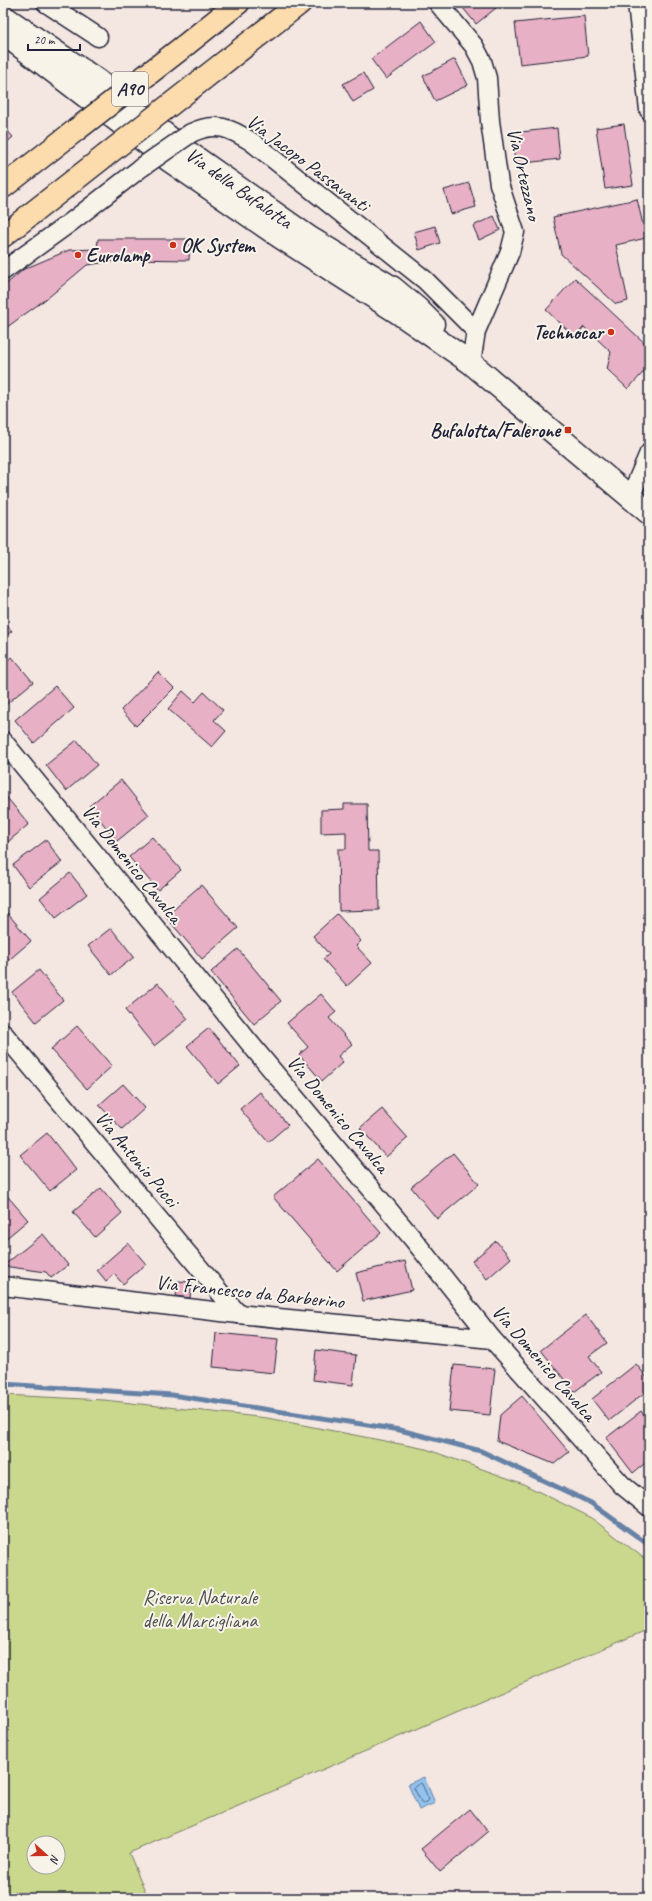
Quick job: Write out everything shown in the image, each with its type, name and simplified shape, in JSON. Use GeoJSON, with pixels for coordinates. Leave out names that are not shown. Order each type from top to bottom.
{"type":"FeatureCollection","features":[{"type":"Feature","properties":{"kind":"highway"},"geometry":{"type":"LineString","coordinates":[[212,23],[226,3]]}},
{"type":"Feature","properties":{"kind":"highway","name":"A90"},"geometry":{"type":"LineString","coordinates":[[3,187],[238,3]]}},
{"type":"Feature","properties":{"kind":"highway","name":"A90"},"geometry":{"type":"LineString","coordinates":[[3,236],[300,3]]}},
{"type":"Feature","properties":{"kind":"street"},"geometry":{"type":"LineString","coordinates":[[46,3],[98,37]]}},
{"type":"Feature","properties":{"kind":"street","name":"Via Ortezzano"},"geometry":{"type":"LineString","coordinates":[[438,3],[474,46],[482,61],[487,78],[490,121],[499,184],[515,227],[515,237],[510,252],[476,331],[471,363]]}},
{"type":"Feature","properties":{"kind":"street"},"geometry":{"type":"LineString","coordinates":[[637,3],[649,110]]}},
{"type":"Feature","properties":{"kind":"street","name":"Via della Bufalotta"},"geometry":{"type":"LineString","coordinates":[[3,16],[97,80],[185,150],[310,238],[394,288],[418,309],[471,363],[644,509]]}},
{"type":"Feature","properties":{"kind":"street","name":"Via della Bufalotta"},"geometry":{"type":"LineString","coordinates":[[3,32],[170,161],[280,237],[397,312],[471,363]]}},
{"type":"Feature","properties":{"kind":"street","name":"Via Jacopo Passavanti"},"geometry":{"type":"LineString","coordinates":[[3,271],[71,222],[142,167],[191,133],[204,127],[220,127],[235,132],[252,142],[425,280],[476,331]]}},
{"type":"Feature","properties":{"kind":"street"},"geometry":{"type":"LineString","coordinates":[[644,509],[649,452]]}},
{"type":"Feature","properties":{"kind":"street","name":"Via Domenico Cavalca"},"geometry":{"type":"LineString","coordinates":[[3,741],[257,1052],[413,1239],[492,1339],[622,1484],[649,1507]]}},
{"type":"Feature","properties":{"kind":"street","name":"Via Antonio Pucci"},"geometry":{"type":"LineString","coordinates":[[3,1032],[238,1314]]}},
{"type":"Feature","properties":{"kind":"street","name":"Via Francesco da Barberino"},"geometry":{"type":"LineString","coordinates":[[3,1286],[238,1314],[492,1339]]}},
{"type":"Feature","properties":{"kind":"green space","name":"Riserva Naturale della Marcigliana"},"geometry":{"type":"Polygon","coordinates":[[[3,1395],[104,1400],[267,1418],[426,1449],[521,1483],[590,1517],[649,1562],[649,1629],[129,1853],[148,1898],[3,1898],[3,1395]]]}},
{"type":"Feature","properties":{"kind":"water"},"geometry":{"type":"Polygon","coordinates":[[[424,1777],[435,1803],[419,1810],[408,1784],[424,1777]]]}},
{"type":"Feature","properties":{"kind":"building"},"geometry":{"type":"Polygon","coordinates":[[[459,3],[491,3],[496,8],[476,24],[459,3]]]}},
{"type":"Feature","properties":{"kind":"building"},"geometry":{"type":"Polygon","coordinates":[[[584,16],[588,56],[520,64],[515,23],[584,16]]]}},
{"type":"Feature","properties":{"kind":"building"},"geometry":{"type":"Polygon","coordinates":[[[421,21],[436,42],[386,79],[371,59],[421,21]]]}},
{"type":"Feature","properties":{"kind":"building"},"geometry":{"type":"Polygon","coordinates":[[[455,59],[468,85],[435,101],[423,76],[455,59]]]}},
{"type":"Feature","properties":{"kind":"building"},"geometry":{"type":"Polygon","coordinates":[[[363,73],[373,90],[353,102],[343,84],[363,73]]]}},
{"type":"Feature","properties":{"kind":"building"},"geometry":{"type":"Polygon","coordinates":[[[624,124],[633,185],[605,189],[596,128],[624,124]]]}},
{"type":"Feature","properties":{"kind":"building"},"geometry":{"type":"Polygon","coordinates":[[[3,126],[13,137],[3,146],[3,126]]]}},
{"type":"Feature","properties":{"kind":"building"},"geometry":{"type":"Polygon","coordinates":[[[557,128],[560,159],[515,164],[512,133],[557,128]]]}},
{"type":"Feature","properties":{"kind":"building"},"geometry":{"type":"Polygon","coordinates":[[[469,183],[476,207],[451,214],[444,190],[469,183]]]}},
{"type":"Feature","properties":{"kind":"building"},"geometry":{"type":"Polygon","coordinates":[[[637,199],[646,238],[616,245],[628,301],[616,304],[561,254],[553,217],[637,199]]]}},
{"type":"Feature","properties":{"kind":"building"},"geometry":{"type":"Polygon","coordinates":[[[494,216],[500,230],[479,240],[473,226],[494,216]]]}},
{"type":"Feature","properties":{"kind":"building"},"geometry":{"type":"Polygon","coordinates":[[[435,226],[440,243],[419,250],[414,232],[435,226]]]}},
{"type":"Feature","properties":{"kind":"building"},"geometry":{"type":"Polygon","coordinates":[[[98,239],[190,239],[189,260],[129,259],[87,265],[50,296],[3,330],[3,287],[24,269],[69,250],[97,249],[98,239]]]}},
{"type":"Feature","properties":{"kind":"building","name":"Technocar"},"geometry":{"type":"Polygon","coordinates":[[[575,278],[649,347],[649,366],[628,389],[607,369],[611,352],[584,327],[575,337],[546,310],[575,278]]]}},
{"type":"Feature","properties":{"kind":"building"},"geometry":{"type":"Polygon","coordinates":[[[3,621],[12,631],[3,638],[3,621]]]}},
{"type":"Feature","properties":{"kind":"building"},"geometry":{"type":"Polygon","coordinates":[[[12,657],[33,682],[4,706],[3,664],[12,657]]]}},
{"type":"Feature","properties":{"kind":"building"},"geometry":{"type":"Polygon","coordinates":[[[158,672],[174,688],[136,726],[121,710],[158,672]]]}},
{"type":"Feature","properties":{"kind":"building"},"geometry":{"type":"Polygon","coordinates":[[[55,686],[74,708],[34,743],[15,720],[55,686]]]}},
{"type":"Feature","properties":{"kind":"building"},"geometry":{"type":"Polygon","coordinates":[[[183,691],[195,702],[204,692],[223,710],[214,720],[226,731],[212,747],[168,709],[183,691]]]}},
{"type":"Feature","properties":{"kind":"building"},"geometry":{"type":"Polygon","coordinates":[[[77,740],[97,765],[66,791],[46,765],[77,740]]]}},
{"type":"Feature","properties":{"kind":"building"},"geometry":{"type":"Polygon","coordinates":[[[121,780],[149,815],[117,841],[89,806],[121,780]]]}},
{"type":"Feature","properties":{"kind":"building"},"geometry":{"type":"Polygon","coordinates":[[[3,793],[29,824],[3,846],[3,793]]]}},
{"type":"Feature","properties":{"kind":"building"},"geometry":{"type":"Polygon","coordinates":[[[344,804],[367,804],[368,851],[378,851],[379,910],[339,911],[338,849],[346,849],[346,832],[321,833],[321,810],[344,809],[344,804]]]}},
{"type":"Feature","properties":{"kind":"building"},"geometry":{"type":"Polygon","coordinates":[[[152,837],[181,870],[158,890],[129,857],[152,837]]]}},
{"type":"Feature","properties":{"kind":"building"},"geometry":{"type":"Polygon","coordinates":[[[46,840],[62,862],[29,887],[13,865],[46,840]]]}},
{"type":"Feature","properties":{"kind":"building"},"geometry":{"type":"Polygon","coordinates":[[[70,873],[87,894],[56,918],[40,898],[70,873]]]}},
{"type":"Feature","properties":{"kind":"building"},"geometry":{"type":"Polygon","coordinates":[[[201,885],[238,928],[202,959],[165,916],[201,885]]]}},
{"type":"Feature","properties":{"kind":"building"},"geometry":{"type":"Polygon","coordinates":[[[3,908],[31,941],[3,965],[3,908]]]}},
{"type":"Feature","properties":{"kind":"building"},"geometry":{"type":"Polygon","coordinates":[[[337,914],[361,941],[356,946],[372,963],[347,986],[323,959],[329,954],[313,936],[337,914]]]}},
{"type":"Feature","properties":{"kind":"building"},"geometry":{"type":"Polygon","coordinates":[[[111,928],[134,957],[111,975],[88,946],[111,928]]]}},
{"type":"Feature","properties":{"kind":"building"},"geometry":{"type":"Polygon","coordinates":[[[238,949],[281,1001],[254,1024],[211,972],[238,949]]]}},
{"type":"Feature","properties":{"kind":"building"},"geometry":{"type":"Polygon","coordinates":[[[39,970],[63,1000],[36,1022],[12,992],[39,970]]]}},
{"type":"Feature","properties":{"kind":"building"},"geometry":{"type":"Polygon","coordinates":[[[158,983],[188,1019],[154,1046],[125,1010],[158,983]]]}},
{"type":"Feature","properties":{"kind":"building"},"geometry":{"type":"Polygon","coordinates":[[[321,994],[336,1012],[329,1018],[352,1044],[338,1056],[343,1062],[322,1081],[299,1055],[308,1047],[287,1023],[321,994]]]}},
{"type":"Feature","properties":{"kind":"building"},"geometry":{"type":"Polygon","coordinates":[[[77,1026],[112,1066],[87,1089],[51,1049],[77,1026]]]}},
{"type":"Feature","properties":{"kind":"building"},"geometry":{"type":"Polygon","coordinates":[[[209,1028],[240,1066],[218,1084],[187,1046],[209,1028]]]}},
{"type":"Feature","properties":{"kind":"building"},"geometry":{"type":"Polygon","coordinates":[[[123,1084],[145,1108],[122,1129],[99,1105],[123,1084]]]}},
{"type":"Feature","properties":{"kind":"building"},"geometry":{"type":"Polygon","coordinates":[[[260,1092],[288,1125],[268,1142],[240,1109],[260,1092]]]}},
{"type":"Feature","properties":{"kind":"building"},"geometry":{"type":"Polygon","coordinates":[[[382,1109],[408,1138],[386,1157],[360,1128],[382,1109]]]}},
{"type":"Feature","properties":{"kind":"building"},"geometry":{"type":"Polygon","coordinates":[[[47,1133],[76,1170],[50,1191],[20,1155],[47,1133]]]}},
{"type":"Feature","properties":{"kind":"building"},"geometry":{"type":"Polygon","coordinates":[[[453,1153],[479,1184],[437,1219],[411,1187],[453,1153]]]}},
{"type":"Feature","properties":{"kind":"building"},"geometry":{"type":"Polygon","coordinates":[[[318,1159],[381,1233],[337,1271],[273,1197],[318,1159]]]}},
{"type":"Feature","properties":{"kind":"building"},"geometry":{"type":"Polygon","coordinates":[[[101,1188],[122,1213],[95,1237],[73,1212],[101,1188]]]}},
{"type":"Feature","properties":{"kind":"building"},"geometry":{"type":"Polygon","coordinates":[[[3,1191],[28,1220],[3,1241],[3,1191]]]}},
{"type":"Feature","properties":{"kind":"building"},"geometry":{"type":"Polygon","coordinates":[[[43,1234],[68,1265],[51,1278],[46,1272],[3,1266],[43,1234]]]}},
{"type":"Feature","properties":{"kind":"building"},"geometry":{"type":"Polygon","coordinates":[[[496,1241],[511,1258],[487,1279],[472,1261],[496,1241]]]}},
{"type":"Feature","properties":{"kind":"building"},"geometry":{"type":"Polygon","coordinates":[[[128,1243],[146,1264],[123,1284],[114,1274],[106,1281],[97,1270],[128,1243]]]}},
{"type":"Feature","properties":{"kind":"building"},"geometry":{"type":"Polygon","coordinates":[[[405,1261],[412,1290],[363,1301],[356,1273],[405,1261]]]}},
{"type":"Feature","properties":{"kind":"building"},"geometry":{"type":"Polygon","coordinates":[[[178,1281],[192,1282],[190,1298],[176,1296],[178,1281]]]}},
{"type":"Feature","properties":{"kind":"building"},"geometry":{"type":"Polygon","coordinates":[[[586,1315],[607,1343],[589,1356],[601,1372],[574,1392],[541,1350],[586,1315]]]}},
{"type":"Feature","properties":{"kind":"building"},"geometry":{"type":"Polygon","coordinates":[[[216,1333],[278,1339],[274,1373],[213,1367],[216,1333]]]}},
{"type":"Feature","properties":{"kind":"building"},"geometry":{"type":"Polygon","coordinates":[[[316,1350],[356,1355],[353,1385],[313,1380],[316,1350]]]}},
{"type":"Feature","properties":{"kind":"building"},"geometry":{"type":"Polygon","coordinates":[[[636,1364],[649,1380],[649,1389],[609,1421],[592,1399],[636,1364]]]}},
{"type":"Feature","properties":{"kind":"building"},"geometry":{"type":"Polygon","coordinates":[[[454,1365],[495,1369],[490,1415],[449,1411],[454,1365]]]}},
{"type":"Feature","properties":{"kind":"building"},"geometry":{"type":"Polygon","coordinates":[[[522,1396],[569,1452],[554,1464],[497,1441],[500,1415],[522,1396]]]}},
{"type":"Feature","properties":{"kind":"building"},"geometry":{"type":"Polygon","coordinates":[[[641,1411],[649,1421],[649,1460],[633,1473],[606,1438],[641,1411]]]}},
{"type":"Feature","properties":{"kind":"building"},"geometry":{"type":"Polygon","coordinates":[[[470,1809],[488,1832],[440,1872],[421,1849],[470,1809]]]}},
{"type":"Feature","properties":{"kind":"waterway"},"geometry":{"type":"LineString","coordinates":[[3,1384],[172,1395],[400,1430],[481,1451],[591,1503],[649,1545]]}},
{"type":"Feature","properties":{"kind":"place","name":"OK System"},"geometry":{"type":"Point","coordinates":[173,245]}},
{"type":"Feature","properties":{"kind":"place","name":"Eurolamp"},"geometry":{"type":"Point","coordinates":[78,255]}},
{"type":"Feature","properties":{"kind":"place","name":"Technocar"},"geometry":{"type":"Point","coordinates":[611,332]}},
{"type":"Feature","properties":{"kind":"place","name":"Bufalotta/Falerone"},"geometry":{"type":"Point","coordinates":[568,430]}}]}
